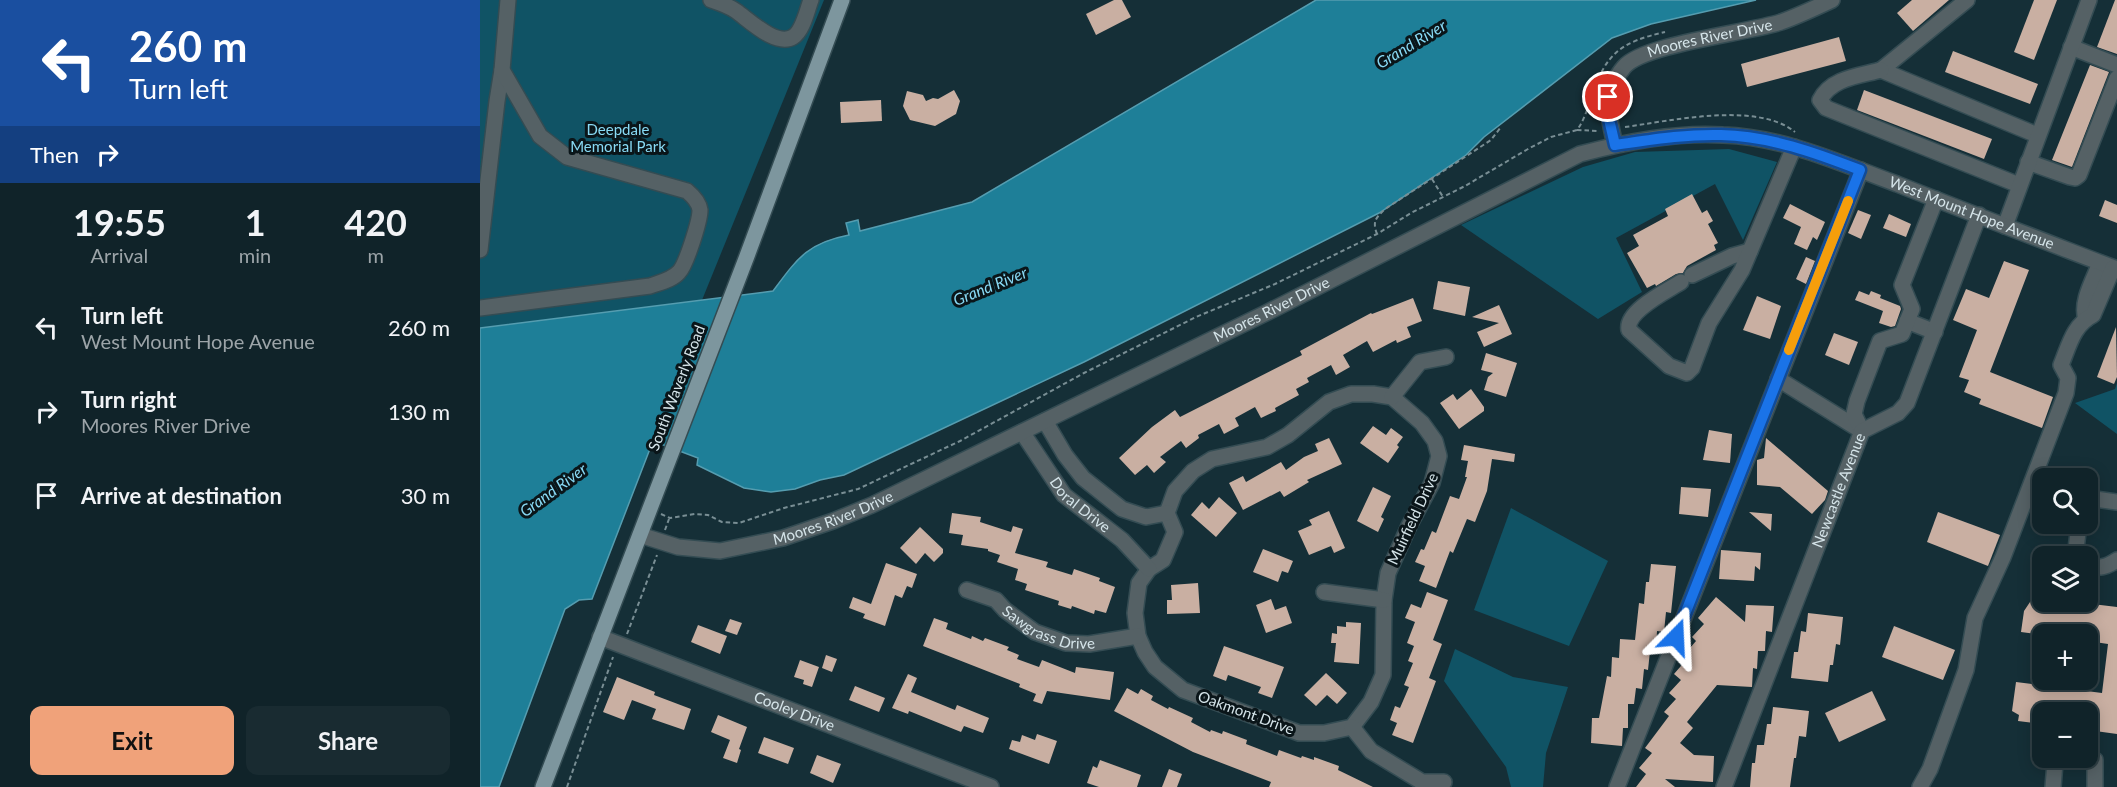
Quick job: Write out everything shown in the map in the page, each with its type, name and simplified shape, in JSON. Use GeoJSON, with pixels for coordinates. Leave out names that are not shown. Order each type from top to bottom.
{"type":"FeatureCollection","features":[{"type":"Feature","properties":{"kind":"main road","name":"South Waverly Road"},"geometry":{"type":"LineString","coordinates":[[543,787],[747,256],[842,0]]}},
{"type":"Feature","properties":{"kind":"street"},"geometry":{"type":"LineString","coordinates":[[480,250],[496,101],[502,70],[508,0]]}},
{"type":"Feature","properties":{"kind":"street"},"geometry":{"type":"LineString","coordinates":[[711,0],[736,10],[768,34],[785,39],[793,37],[800,30],[811,0]]}},
{"type":"Feature","properties":{"kind":"street","name":"Moores River Drive"},"geometry":{"type":"LineString","coordinates":[[640,535],[678,548],[720,552],[783,538],[872,505],[1266,313],[1580,154],[1615,145],[1608,115],[1608,97],[1613,83],[1624,66],[1643,54],[1781,22],[1832,0]]}},
{"type":"Feature","properties":{"kind":"street"},"geometry":{"type":"LineString","coordinates":[[1967,0],[1881,70],[1838,82],[1826,89],[1820,100],[1826,108],[2019,185]]}},
{"type":"Feature","properties":{"kind":"street"},"geometry":{"type":"LineString","coordinates":[[2005,225],[2089,0]]}},
{"type":"Feature","properties":{"kind":"street"},"geometry":{"type":"LineString","coordinates":[[2071,47],[2117,66]]}},
{"type":"Feature","properties":{"kind":"street"},"geometry":{"type":"LineString","coordinates":[[480,308],[650,285],[670,280],[681,270],[699,224],[700,208],[694,197],[687,191],[582,163],[567,158],[551,147],[540,136],[502,70]]}},
{"type":"Feature","properties":{"kind":"street"},"geometry":{"type":"LineString","coordinates":[[1881,70],[2037,135]]}},
{"type":"Feature","properties":{"kind":"street"},"geometry":{"type":"LineString","coordinates":[[2028,162],[2070,177],[2075,178],[2079,175],[2117,78]]}},
{"type":"Feature","properties":{"kind":"street","name":"West Mount Hope Avenue"},"geometry":{"type":"LineString","coordinates":[[1615,145],[1676,136],[1723,135],[1764,139],[1860,170],[2110,266]]}},
{"type":"Feature","properties":{"kind":"street"},"geometry":{"type":"LineString","coordinates":[[1750,251],[1732,256],[1687,279],[1638,310],[1628,324],[1629,330],[1669,366],[1687,373],[1692,368],[1709,323],[1742,270],[1794,147]]}},
{"type":"Feature","properties":{"kind":"street"},"geometry":{"type":"LineString","coordinates":[[1617,787],[1860,170]]}},
{"type":"Feature","properties":{"kind":"street"},"geometry":{"type":"LineString","coordinates":[[1862,431],[1854,414],[1857,401],[1881,341],[1902,334],[1912,309],[1902,285],[1936,199]]}},
{"type":"Feature","properties":{"kind":"street","name":"Newcastle Avenue"},"geometry":{"type":"LineString","coordinates":[[1724,787],[1862,431],[1898,413],[1907,403],[1979,215]]}},
{"type":"Feature","properties":{"kind":"street"},"geometry":{"type":"LineString","coordinates":[[1920,787],[1930,769],[1966,670],[1975,618],[2003,557],[2066,393],[2068,378],[2061,365],[2075,330],[2093,315],[2110,266]]}},
{"type":"Feature","properties":{"kind":"street"},"geometry":{"type":"LineString","coordinates":[[1907,321],[1935,332]]}},
{"type":"Feature","properties":{"kind":"street"},"geometry":{"type":"LineString","coordinates":[[1149,569],[1163,560],[1175,532],[1167,513],[1175,491],[1192,471],[1212,459],[1267,447],[1288,435],[1329,402],[1351,394],[1392,397],[1420,362],[1446,357]]}},
{"type":"Feature","properties":{"kind":"street"},"geometry":{"type":"LineString","coordinates":[[1778,379],[1862,431]]}},
{"type":"Feature","properties":{"kind":"street","name":"Muirfield Drive"},"geometry":{"type":"LineString","coordinates":[[1384,600],[1388,573],[1408,526],[1432,483],[1439,456],[1435,441],[1422,423],[1392,397]]}},
{"type":"Feature","properties":{"kind":"street","name":"Doral Drive"},"geometry":{"type":"LineString","coordinates":[[1045,421],[1065,455],[1083,478],[1122,509],[1146,517],[1167,513]]}},
{"type":"Feature","properties":{"kind":"street","name":"Doral Drive"},"geometry":{"type":"LineString","coordinates":[[1022,432],[1064,495],[1122,540],[1149,569]]}},
{"type":"Feature","properties":{"kind":"street"},"geometry":{"type":"LineString","coordinates":[[2098,499],[2117,502]]}},
{"type":"Feature","properties":{"kind":"street"},"geometry":{"type":"LineString","coordinates":[[2098,568],[2107,567],[2117,560]]}},
{"type":"Feature","properties":{"kind":"street","name":"Oakmont Drive"},"geometry":{"type":"LineString","coordinates":[[1149,569],[1139,584],[1135,613],[1138,636],[1155,667],[1183,690],[1299,733],[1324,733],[1352,727]]}},
{"type":"Feature","properties":{"kind":"street","name":"Sawgrass Drive"},"geometry":{"type":"LineString","coordinates":[[967,590],[996,600],[1005,610],[1035,632],[1066,643],[1089,644],[1138,636]]}},
{"type":"Feature","properties":{"kind":"street"},"geometry":{"type":"LineString","coordinates":[[1324,592],[1384,600],[1383,675],[1371,702],[1352,727],[1371,751],[1422,782],[1444,782]]}},
{"type":"Feature","properties":{"kind":"street","name":"Cooley Drive"},"geometry":{"type":"LineString","coordinates":[[600,637],[991,787]]}},
{"type":"Feature","properties":{"kind":"street"},"geometry":{"type":"LineString","coordinates":[[2053,787],[2055,768]]}},
{"type":"Feature","properties":{"kind":"street"},"geometry":{"type":"LineString","coordinates":[[2095,768],[2095,787]]}},
{"type":"Feature","properties":{"kind":"path"},"geometry":{"type":"LineString","coordinates":[[652,504],[670,518],[695,514],[708,515],[722,522],[740,523],[784,508],[858,489],[960,441],[1084,373],[1196,317],[1275,284],[1377,234],[1551,137],[1577,130],[1589,109],[1599,77],[1616,52],[1630,41],[1671,31]]}},
{"type":"Feature","properties":{"kind":"path"},"geometry":{"type":"LineString","coordinates":[[1377,234],[1375,219],[1385,209],[1491,140],[1501,127]]}},
{"type":"Feature","properties":{"kind":"path"},"geometry":{"type":"LineString","coordinates":[[1432,180],[1443,198]]}},
{"type":"Feature","properties":{"kind":"green space","name":"Deepdale Memorial Park"},"geometry":{"type":"Polygon","coordinates":[[[480,0],[824,0],[702,300],[480,328],[480,0]]]}},
{"type":"Feature","properties":{"kind":"green space"},"geometry":{"type":"Polygon","coordinates":[[[1729,149],[1777,162],[1743,240],[1715,184],[1616,238],[1642,292],[1598,319],[1461,225],[1583,167],[1635,152],[1729,149]]]}},
{"type":"Feature","properties":{"kind":"green space"},"geometry":{"type":"Polygon","coordinates":[[[2117,383],[2117,434],[2075,403],[2115,389],[2117,383]]]}},
{"type":"Feature","properties":{"kind":"green space"},"geometry":{"type":"Polygon","coordinates":[[[1511,508],[1608,561],[1569,646],[1474,610],[1511,508]]]}},
{"type":"Feature","properties":{"kind":"green space"},"geometry":{"type":"Polygon","coordinates":[[[1455,649],[1513,677],[1568,687],[1546,753],[1543,787],[1511,787],[1506,767],[1444,681],[1455,649]]]}},
{"type":"Feature","properties":{"kind":"water","name":"Grand River"},"geometry":{"type":"Polygon","coordinates":[[[1316,0],[1756,0],[1651,24],[1612,38],[1484,137],[1466,155],[1379,213],[1084,362],[844,475],[795,489],[771,492],[744,488],[697,465],[698,458],[653,441],[592,599],[579,600],[565,609],[499,787],[480,787],[480,328],[773,291],[804,254],[823,243],[849,235],[846,223],[858,220],[860,231],[972,202],[1316,0]]]}},
{"type":"Feature","properties":{"kind":"building"},"geometry":{"type":"Polygon","coordinates":[[[1114,0],[1122,0],[1131,17],[1096,35],[1086,14],[1114,0]]]}},
{"type":"Feature","properties":{"kind":"building"},"geometry":{"type":"Polygon","coordinates":[[[1912,0],[1949,0],[1913,31],[1897,13],[1912,0]]]}},
{"type":"Feature","properties":{"kind":"building"},"geometry":{"type":"Polygon","coordinates":[[[2034,0],[2057,0],[2034,60],[2014,52],[2034,0]]]}},
{"type":"Feature","properties":{"kind":"building"},"geometry":{"type":"Polygon","coordinates":[[[2115,0],[2117,0],[2117,54],[2097,47],[2115,0]]]}},
{"type":"Feature","properties":{"kind":"building"},"geometry":{"type":"Polygon","coordinates":[[[1839,37],[1846,61],[1747,87],[1741,64],[1839,37]]]}},
{"type":"Feature","properties":{"kind":"building"},"geometry":{"type":"Polygon","coordinates":[[[1953,51],[2038,84],[2030,104],[1945,72],[1953,51]]]}},
{"type":"Feature","properties":{"kind":"building"},"geometry":{"type":"Polygon","coordinates":[[[2090,65],[2109,72],[2072,167],[2052,160],[2090,65]]]}},
{"type":"Feature","properties":{"kind":"building"},"geometry":{"type":"Polygon","coordinates":[[[954,90],[960,101],[956,114],[935,126],[910,120],[903,106],[907,91],[923,95],[926,101],[933,98],[938,99],[954,90]]]}},
{"type":"Feature","properties":{"kind":"building"},"geometry":{"type":"Polygon","coordinates":[[[1864,90],[1992,139],[1984,159],[1857,110],[1864,90]]]}},
{"type":"Feature","properties":{"kind":"building"},"geometry":{"type":"Polygon","coordinates":[[[881,100],[882,121],[841,123],[840,102],[881,100]]]}},
{"type":"Feature","properties":{"kind":"building"},"geometry":{"type":"Polygon","coordinates":[[[1692,194],[1702,213],[1707,210],[1713,221],[1708,224],[1718,243],[1714,245],[1716,250],[1687,266],[1683,273],[1647,288],[1627,253],[1639,246],[1633,235],[1668,216],[1665,209],[1692,194]]]}},
{"type":"Feature","properties":{"kind":"building"},"geometry":{"type":"Polygon","coordinates":[[[2105,200],[2117,205],[2117,223],[2099,216],[2105,200]]]}},
{"type":"Feature","properties":{"kind":"building"},"geometry":{"type":"Polygon","coordinates":[[[1790,204],[1825,222],[1817,240],[1813,237],[1807,250],[1794,244],[1801,227],[1783,218],[1790,204]]]}},
{"type":"Feature","properties":{"kind":"building"},"geometry":{"type":"Polygon","coordinates":[[[1858,210],[1871,215],[1861,239],[1848,233],[1858,210]]]}},
{"type":"Feature","properties":{"kind":"building"},"geometry":{"type":"Polygon","coordinates":[[[1889,214],[1911,224],[1906,237],[1883,228],[1889,214]]]}},
{"type":"Feature","properties":{"kind":"building"},"geometry":{"type":"Polygon","coordinates":[[[1806,257],[1815,261],[1806,284],[1796,279],[1806,257]]]}},
{"type":"Feature","properties":{"kind":"building"},"geometry":{"type":"Polygon","coordinates":[[[2004,261],[2029,270],[1990,372],[2053,397],[2042,428],[1979,404],[1981,399],[1964,392],[1969,380],[1959,377],[1977,330],[1953,320],[1966,289],[1989,298],[2004,261]]]}},
{"type":"Feature","properties":{"kind":"building"},"geometry":{"type":"Polygon","coordinates":[[[1438,281],[1470,287],[1465,316],[1433,309],[1438,281]]]}},
{"type":"Feature","properties":{"kind":"building"},"geometry":{"type":"Polygon","coordinates":[[[1859,291],[1869,295],[1871,291],[1881,295],[1880,298],[1900,306],[1895,326],[1879,323],[1883,311],[1855,300],[1859,291]]]}},
{"type":"Feature","properties":{"kind":"building"},"geometry":{"type":"Polygon","coordinates":[[[1757,296],[1781,306],[1770,339],[1743,330],[1757,296]]]}},
{"type":"Feature","properties":{"kind":"building"},"geometry":{"type":"Polygon","coordinates":[[[1413,298],[1422,321],[1407,327],[1411,337],[1397,343],[1396,340],[1373,352],[1367,341],[1343,355],[1350,367],[1336,375],[1331,365],[1307,378],[1309,382],[1296,389],[1299,395],[1275,408],[1276,411],[1261,418],[1255,407],[1235,418],[1239,426],[1224,434],[1219,424],[1198,435],[1199,438],[1186,448],[1181,441],[1160,457],[1166,462],[1154,473],[1147,465],[1135,475],[1119,458],[1152,427],[1175,410],[1180,417],[1302,355],[1300,351],[1371,313],[1413,298]]]}},
{"type":"Feature","properties":{"kind":"building"},"geometry":{"type":"Polygon","coordinates":[[[1499,305],[1512,334],[1484,347],[1477,332],[1499,323],[1472,317],[1499,305]]]}},
{"type":"Feature","properties":{"kind":"building"},"geometry":{"type":"Polygon","coordinates":[[[2116,327],[2117,377],[2114,384],[2097,377],[2116,327]]]}},
{"type":"Feature","properties":{"kind":"building"},"geometry":{"type":"Polygon","coordinates":[[[1834,333],[1858,342],[1849,365],[1825,355],[1834,333]]]}},
{"type":"Feature","properties":{"kind":"building"},"geometry":{"type":"Polygon","coordinates":[[[1486,353],[1517,363],[1506,397],[1484,390],[1488,377],[1493,373],[1481,370],[1486,353]]]}},
{"type":"Feature","properties":{"kind":"building"},"geometry":{"type":"Polygon","coordinates":[[[1471,389],[1484,407],[1484,411],[1459,429],[1440,403],[1453,394],[1457,400],[1471,389]]]}},
{"type":"Feature","properties":{"kind":"building"},"geometry":{"type":"Polygon","coordinates":[[[1373,426],[1386,435],[1391,428],[1403,437],[1388,463],[1360,443],[1373,426]]]}},
{"type":"Feature","properties":{"kind":"building"},"geometry":{"type":"Polygon","coordinates":[[[1709,430],[1732,434],[1730,463],[1703,460],[1709,430]]]}},
{"type":"Feature","properties":{"kind":"building"},"geometry":{"type":"Polygon","coordinates":[[[1329,438],[1342,464],[1307,480],[1309,482],[1284,497],[1280,491],[1243,510],[1229,483],[1243,476],[1246,482],[1281,462],[1286,470],[1304,457],[1318,451],[1315,444],[1329,438]]]}},
{"type":"Feature","properties":{"kind":"building"},"geometry":{"type":"Polygon","coordinates":[[[1766,438],[1828,491],[1825,500],[1812,514],[1780,487],[1757,485],[1757,460],[1764,458],[1766,438]]]}},
{"type":"Feature","properties":{"kind":"building"},"geometry":{"type":"Polygon","coordinates":[[[1464,445],[1515,454],[1514,462],[1492,459],[1487,491],[1475,522],[1467,519],[1453,553],[1450,551],[1436,588],[1419,581],[1425,566],[1415,562],[1421,549],[1424,550],[1432,531],[1436,533],[1450,496],[1459,499],[1467,477],[1465,477],[1468,461],[1461,460],[1464,445]]]}},
{"type":"Feature","properties":{"kind":"building"},"geometry":{"type":"Polygon","coordinates":[[[1373,487],[1391,496],[1381,517],[1384,519],[1378,532],[1357,521],[1373,487]]]}},
{"type":"Feature","properties":{"kind":"building"},"geometry":{"type":"Polygon","coordinates":[[[1681,487],[1711,489],[1708,517],[1679,514],[1681,487]]]}},
{"type":"Feature","properties":{"kind":"building"},"geometry":{"type":"Polygon","coordinates":[[[1219,497],[1237,513],[1216,537],[1191,515],[1202,502],[1209,509],[1219,497]]]}},
{"type":"Feature","properties":{"kind":"building"},"geometry":{"type":"Polygon","coordinates":[[[1329,511],[1345,548],[1334,553],[1331,546],[1309,555],[1298,531],[1312,525],[1309,520],[1329,511]]]}},
{"type":"Feature","properties":{"kind":"building"},"geometry":{"type":"Polygon","coordinates":[[[1749,512],[1772,514],[1771,531],[1749,512]]]}},
{"type":"Feature","properties":{"kind":"building"},"geometry":{"type":"Polygon","coordinates":[[[1938,512],[2000,535],[1988,566],[1927,542],[1938,512]]]}},
{"type":"Feature","properties":{"kind":"building"},"geometry":{"type":"Polygon","coordinates":[[[952,513],[981,517],[980,522],[1011,532],[1013,526],[1023,529],[1015,553],[1048,562],[1046,567],[1072,575],[1074,569],[1100,578],[1099,581],[1115,587],[1106,613],[1095,610],[1094,614],[1072,606],[1071,609],[1058,605],[1059,601],[1025,590],[1027,584],[1015,580],[1018,569],[997,562],[1000,555],[988,549],[961,545],[963,535],[949,533],[952,513]]]}},
{"type":"Feature","properties":{"kind":"building"},"geometry":{"type":"Polygon","coordinates":[[[920,527],[943,549],[943,553],[934,562],[925,553],[916,564],[900,548],[920,527]]]}},
{"type":"Feature","properties":{"kind":"building"},"geometry":{"type":"Polygon","coordinates":[[[1263,549],[1293,561],[1288,573],[1282,571],[1278,582],[1253,572],[1263,549]]]}},
{"type":"Feature","properties":{"kind":"building"},"geometry":{"type":"Polygon","coordinates":[[[1721,550],[1761,553],[1760,570],[1755,566],[1754,581],[1719,579],[1721,550]]]}},
{"type":"Feature","properties":{"kind":"building"},"geometry":{"type":"Polygon","coordinates":[[[886,563],[917,574],[912,588],[907,586],[902,598],[895,595],[885,626],[863,618],[865,614],[849,608],[853,597],[871,604],[886,563]]]}},
{"type":"Feature","properties":{"kind":"building"},"geometry":{"type":"Polygon","coordinates":[[[1651,564],[1676,566],[1671,613],[1666,612],[1664,632],[1657,631],[1656,651],[1650,651],[1648,670],[1644,669],[1642,689],[1636,688],[1634,704],[1628,704],[1628,728],[1623,728],[1622,746],[1591,743],[1592,718],[1599,718],[1607,676],[1611,677],[1612,657],[1619,658],[1620,639],[1635,640],[1639,603],[1644,604],[1646,582],[1649,582],[1651,564]]]}},
{"type":"Feature","properties":{"kind":"building"},"geometry":{"type":"Polygon","coordinates":[[[1198,583],[1200,613],[1167,614],[1167,600],[1172,600],[1171,585],[1198,583]]]}},
{"type":"Feature","properties":{"kind":"building"},"geometry":{"type":"Polygon","coordinates":[[[1427,592],[1448,600],[1433,640],[1442,644],[1429,678],[1436,681],[1413,743],[1392,735],[1397,723],[1390,720],[1395,706],[1400,708],[1409,687],[1404,685],[1413,663],[1408,661],[1414,646],[1407,643],[1415,622],[1405,618],[1411,604],[1421,608],[1427,592]]]}},
{"type":"Feature","properties":{"kind":"building"},"geometry":{"type":"Polygon","coordinates":[[[1716,597],[1745,622],[1746,605],[1774,606],[1772,632],[1766,631],[1765,651],[1758,651],[1757,669],[1753,668],[1752,687],[1717,685],[1687,722],[1693,728],[1680,743],[1694,755],[1714,756],[1713,782],[1665,779],[1675,787],[1636,787],[1646,774],[1639,768],[1652,753],[1645,748],[1669,716],[1664,712],[1676,699],[1669,693],[1681,680],[1674,674],[1687,659],[1683,656],[1696,641],[1692,637],[1704,624],[1698,618],[1716,597]]]}},
{"type":"Feature","properties":{"kind":"building"},"geometry":{"type":"Polygon","coordinates":[[[1271,599],[1275,610],[1286,606],[1292,623],[1266,633],[1256,605],[1271,599]]]}},
{"type":"Feature","properties":{"kind":"building"},"geometry":{"type":"Polygon","coordinates":[[[2032,599],[2032,612],[2098,612],[2098,605],[2117,607],[2117,734],[2098,731],[2098,702],[2032,702],[2032,723],[2018,721],[2019,715],[2012,711],[2016,682],[2032,684],[2032,690],[2079,690],[2102,693],[2108,644],[2098,642],[2098,624],[2032,624],[2032,634],[2021,632],[2024,611],[2032,599]]]}},
{"type":"Feature","properties":{"kind":"building"},"geometry":{"type":"Polygon","coordinates":[[[1808,613],[1843,617],[1840,645],[1836,644],[1828,682],[1791,678],[1794,652],[1798,652],[1801,631],[1806,632],[1808,613]]]}},
{"type":"Feature","properties":{"kind":"building"},"geometry":{"type":"Polygon","coordinates":[[[934,618],[948,623],[946,629],[971,639],[972,636],[983,641],[985,638],[1009,647],[1007,650],[1019,655],[1017,659],[1039,667],[1042,660],[1075,673],[1076,667],[1114,672],[1110,700],[1047,691],[1042,704],[1033,701],[1036,694],[1019,687],[1020,684],[923,646],[934,618]]]}},
{"type":"Feature","properties":{"kind":"building"},"geometry":{"type":"Polygon","coordinates":[[[730,619],[742,623],[737,635],[725,631],[730,619]]]}},
{"type":"Feature","properties":{"kind":"building"},"geometry":{"type":"Polygon","coordinates":[[[1346,622],[1361,623],[1359,664],[1334,662],[1336,643],[1331,643],[1332,633],[1337,634],[1337,626],[1346,627],[1346,622]]]}},
{"type":"Feature","properties":{"kind":"building"},"geometry":{"type":"Polygon","coordinates":[[[698,625],[727,636],[720,654],[691,642],[698,625]]]}},
{"type":"Feature","properties":{"kind":"building"},"geometry":{"type":"Polygon","coordinates":[[[1894,626],[1955,650],[1943,680],[1882,657],[1894,626]]]}},
{"type":"Feature","properties":{"kind":"building"},"geometry":{"type":"Polygon","coordinates":[[[1224,646],[1284,667],[1272,698],[1258,693],[1261,687],[1228,675],[1226,681],[1213,676],[1224,646]]]}},
{"type":"Feature","properties":{"kind":"building"},"geometry":{"type":"Polygon","coordinates":[[[826,655],[837,659],[832,672],[822,668],[826,655]]]}},
{"type":"Feature","properties":{"kind":"building"},"geometry":{"type":"Polygon","coordinates":[[[800,660],[819,667],[812,687],[803,684],[804,680],[794,677],[800,660]]]}},
{"type":"Feature","properties":{"kind":"building"},"geometry":{"type":"Polygon","coordinates":[[[1326,673],[1347,693],[1337,704],[1327,695],[1316,706],[1304,695],[1326,673]]]}},
{"type":"Feature","properties":{"kind":"building"},"geometry":{"type":"Polygon","coordinates":[[[908,674],[917,678],[911,692],[955,710],[957,705],[989,718],[983,733],[964,726],[961,732],[909,711],[908,714],[892,708],[908,674]]]}},
{"type":"Feature","properties":{"kind":"building"},"geometry":{"type":"Polygon","coordinates":[[[617,677],[655,692],[654,695],[691,709],[684,730],[652,719],[656,709],[632,700],[624,720],[603,712],[617,677]]]}},
{"type":"Feature","properties":{"kind":"building"},"geometry":{"type":"Polygon","coordinates":[[[855,686],[885,698],[879,712],[849,700],[855,686]]]}},
{"type":"Feature","properties":{"kind":"building"},"geometry":{"type":"Polygon","coordinates":[[[1127,688],[1138,694],[1141,689],[1153,696],[1151,700],[1193,718],[1191,722],[1210,732],[1211,730],[1222,734],[1223,731],[1247,740],[1246,744],[1277,756],[1279,750],[1301,758],[1302,756],[1314,760],[1314,757],[1339,766],[1338,770],[1373,787],[1269,787],[1271,782],[1193,752],[1114,711],[1127,688]]]}},
{"type":"Feature","properties":{"kind":"building"},"geometry":{"type":"Polygon","coordinates":[[[1872,691],[1886,720],[1839,742],[1825,713],[1872,691]]]}},
{"type":"Feature","properties":{"kind":"building"},"geometry":{"type":"Polygon","coordinates":[[[1773,707],[1809,711],[1806,737],[1799,736],[1790,787],[1750,787],[1752,763],[1755,763],[1757,745],[1764,745],[1767,724],[1771,724],[1773,707]]]}},
{"type":"Feature","properties":{"kind":"building"},"geometry":{"type":"Polygon","coordinates":[[[718,715],[747,727],[739,749],[741,750],[737,763],[723,758],[730,740],[711,732],[718,715]]]}},
{"type":"Feature","properties":{"kind":"building"},"geometry":{"type":"Polygon","coordinates":[[[1037,734],[1057,741],[1049,764],[1009,749],[1012,740],[1020,742],[1022,735],[1035,740],[1037,734]]]}},
{"type":"Feature","properties":{"kind":"building"},"geometry":{"type":"Polygon","coordinates":[[[764,737],[794,748],[788,764],[758,753],[764,737]]]}},
{"type":"Feature","properties":{"kind":"building"},"geometry":{"type":"Polygon","coordinates":[[[817,755],[841,764],[833,783],[810,773],[817,755]]]}},
{"type":"Feature","properties":{"kind":"building"},"geometry":{"type":"Polygon","coordinates":[[[1100,760],[1141,775],[1137,787],[1099,787],[1087,783],[1093,766],[1097,768],[1100,760]]]}},
{"type":"Feature","properties":{"kind":"building"},"geometry":{"type":"Polygon","coordinates":[[[1169,769],[1182,774],[1177,787],[1162,787],[1169,769]]]}},
{"type":"Feature","properties":{"kind":"slow traffic"},"geometry":{"type":"LineString","coordinates":[[1789,350],[1848,201]]}},
{"type":"Feature","properties":{"kind":"route"},"geometry":{"type":"LineString","coordinates":[[1608,97],[1608,115],[1615,145],[1676,136],[1723,135],[1764,139],[1833,159],[1860,170],[1676,637]]}}]}
